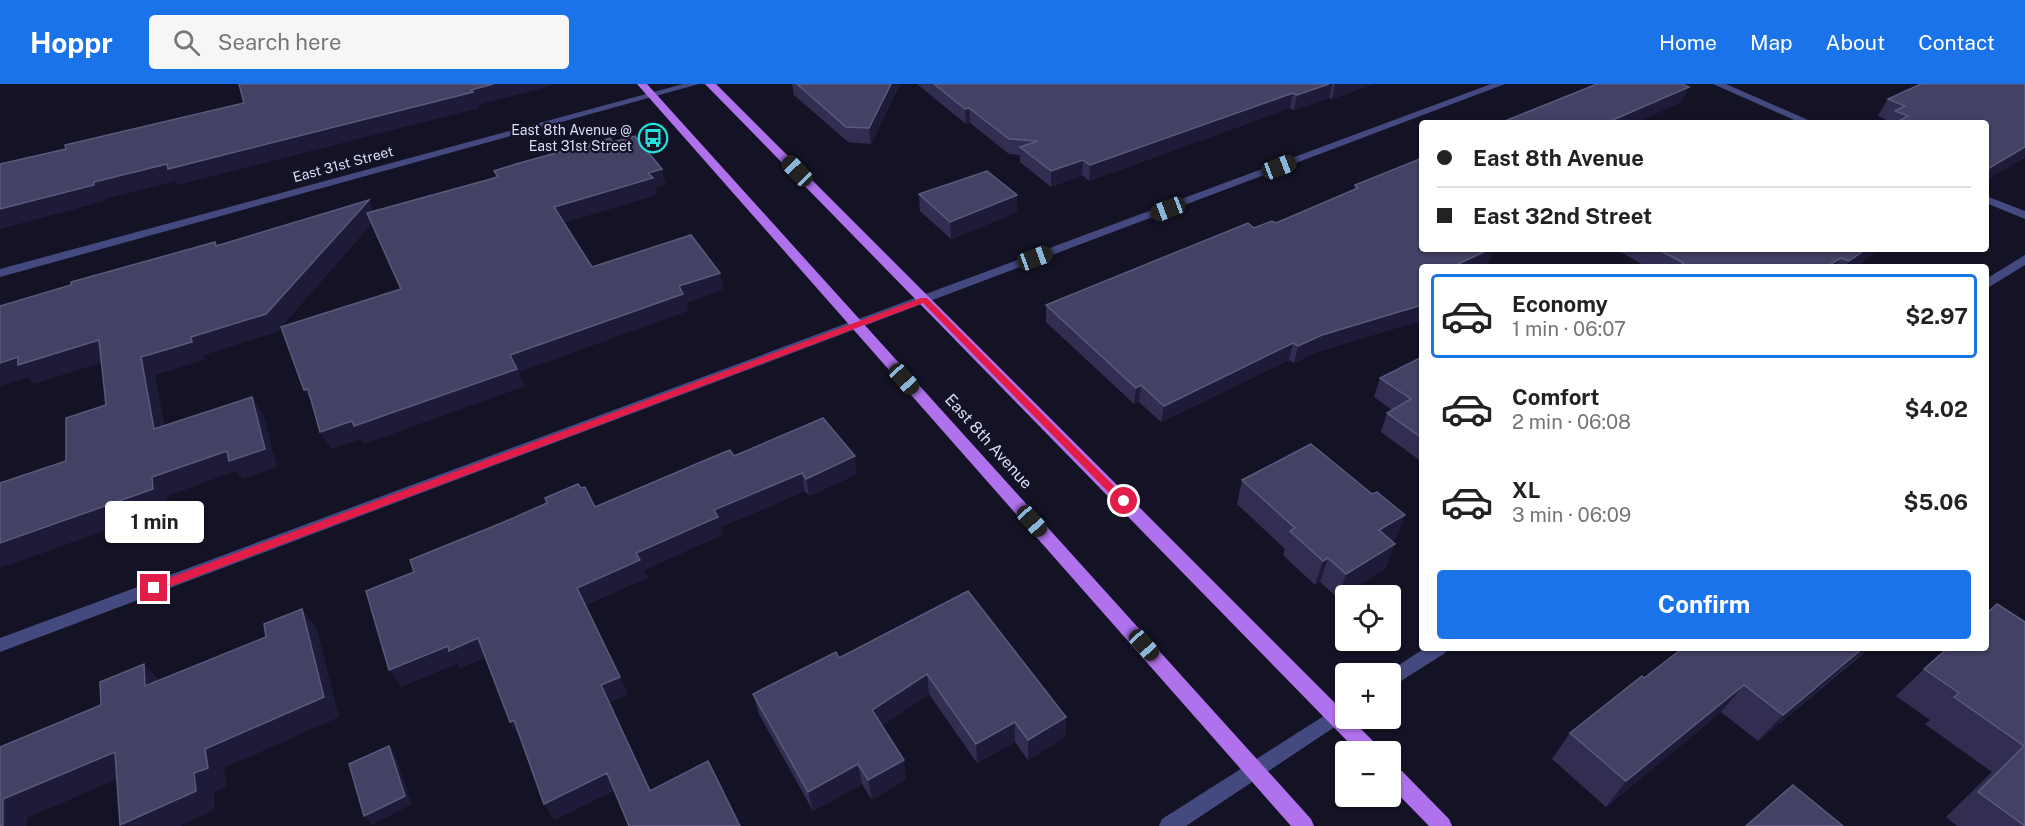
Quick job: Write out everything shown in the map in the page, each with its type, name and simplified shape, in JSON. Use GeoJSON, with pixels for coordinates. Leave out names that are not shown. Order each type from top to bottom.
{"type":"FeatureCollection","features":[{"type":"Feature","properties":{"kind":"main road","name":"East 8th Avenue"},"geometry":{"type":"LineString","coordinates":[[642,84],[1256,769],[1304,826]]}},
{"type":"Feature","properties":{"kind":"main road"},"geometry":{"type":"LineString","coordinates":[[710,84],[924,300],[1335,707]]}},
{"type":"Feature","properties":{"kind":"main road"},"geometry":{"type":"LineString","coordinates":[[1353,729],[1363,741]]}},
{"type":"Feature","properties":{"kind":"main road"},"geometry":{"type":"LineString","coordinates":[[1401,783],[1442,826]]}},
{"type":"Feature","properties":{"kind":"street","name":"East 31st Street"},"geometry":{"type":"LineString","coordinates":[[0,273],[694,84]]}},
{"type":"Feature","properties":{"kind":"street"},"geometry":{"type":"LineString","coordinates":[[0,645],[1500,84]]}},
{"type":"Feature","properties":{"kind":"street"},"geometry":{"type":"LineString","coordinates":[[1718,84],[1803,120]]}},
{"type":"Feature","properties":{"kind":"street"},"geometry":{"type":"LineString","coordinates":[[1989,199],[2025,215]]}},
{"type":"Feature","properties":{"kind":"street"},"geometry":{"type":"LineString","coordinates":[[1989,283],[2025,259]]}},
{"type":"Feature","properties":{"kind":"street"},"geometry":{"type":"LineString","coordinates":[[1401,673],[1434,651]]}},
{"type":"Feature","properties":{"kind":"street"},"geometry":{"type":"LineString","coordinates":[[1169,826],[1335,717]]}},
{"type":"Feature","properties":{"kind":"building"},"geometry":{"type":"Polygon","coordinates":[[[239,84],[493,84],[471,90],[473,92],[168,169],[167,164],[94,182],[94,185],[0,209],[0,164],[66,149],[65,145],[244,103],[239,84]]]}},
{"type":"Feature","properties":{"kind":"building"},"geometry":{"type":"Polygon","coordinates":[[[797,84],[891,84],[869,128],[846,127],[797,84]]]}},
{"type":"Feature","properties":{"kind":"building"},"geometry":{"type":"Polygon","coordinates":[[[934,84],[1329,84],[1297,95],[1293,93],[1090,165],[1083,160],[1051,171],[1020,147],[1038,141],[1009,139],[969,108],[965,109],[934,84]]]}},
{"type":"Feature","properties":{"kind":"building"},"geometry":{"type":"Polygon","coordinates":[[[1597,84],[1682,84],[1689,87],[1613,120],[1507,120],[1597,84]]]}},
{"type":"Feature","properties":{"kind":"building"},"geometry":{"type":"Polygon","coordinates":[[[1921,84],[2025,84],[2025,147],[1989,168],[1989,120],[1901,120],[1908,116],[1895,111],[1905,106],[1888,99],[1921,84]]]}},
{"type":"Feature","properties":{"kind":"building"},"geometry":{"type":"Polygon","coordinates":[[[635,136],[662,169],[648,173],[653,178],[554,207],[592,267],[691,235],[720,273],[679,286],[683,294],[510,355],[517,369],[354,426],[352,421],[320,432],[308,389],[304,390],[281,327],[401,289],[367,213],[498,177],[494,171],[516,164],[610,138],[613,142],[635,136]]]}},
{"type":"Feature","properties":{"kind":"building"},"geometry":{"type":"Polygon","coordinates":[[[1419,159],[1419,252],[1484,252],[1458,264],[1419,264],[1419,306],[1322,335],[1298,346],[1293,343],[1164,406],[1141,385],[1136,388],[1046,305],[1248,223],[1254,228],[1272,221],[1276,223],[1358,188],[1355,185],[1419,159]]]}},
{"type":"Feature","properties":{"kind":"building"},"geometry":{"type":"Polygon","coordinates":[[[987,171],[1017,195],[950,222],[919,194],[987,171]]]}},
{"type":"Feature","properties":{"kind":"building"},"geometry":{"type":"Polygon","coordinates":[[[369,200],[266,314],[191,337],[192,342],[141,357],[154,429],[252,397],[265,449],[229,461],[227,451],[152,477],[153,489],[0,543],[0,483],[66,461],[66,418],[106,405],[99,340],[18,365],[18,357],[0,363],[0,306],[71,285],[71,282],[215,242],[216,246],[369,200]]]}},
{"type":"Feature","properties":{"kind":"building"},"geometry":{"type":"Polygon","coordinates":[[[1663,252],[1862,252],[1849,261],[1841,258],[1831,264],[1682,264],[1684,263],[1663,252]]]}},
{"type":"Feature","properties":{"kind":"building"},"geometry":{"type":"Polygon","coordinates":[[[1419,358],[1419,436],[1387,413],[1411,399],[1380,378],[1419,358]]]}},
{"type":"Feature","properties":{"kind":"building"},"geometry":{"type":"Polygon","coordinates":[[[823,418],[855,456],[806,479],[802,473],[714,510],[718,517],[636,553],[640,560],[577,588],[620,677],[601,685],[650,791],[708,761],[740,826],[629,826],[607,773],[544,804],[514,720],[510,722],[478,638],[449,651],[448,646],[389,670],[366,591],[414,572],[410,560],[547,503],[545,498],[578,484],[581,488],[585,487],[595,507],[730,450],[734,456],[823,418]]]}},
{"type":"Feature","properties":{"kind":"building"},"geometry":{"type":"Polygon","coordinates":[[[1311,444],[1372,494],[1377,492],[1405,515],[1379,530],[1395,544],[1346,574],[1328,558],[1323,561],[1290,531],[1295,528],[1242,480],[1311,444]]]}},
{"type":"Feature","properties":{"kind":"building"},"geometry":{"type":"Polygon","coordinates":[[[968,591],[1066,717],[1028,740],[1015,722],[976,744],[927,674],[872,710],[904,760],[868,780],[858,764],[808,792],[753,694],[836,652],[839,658],[968,591]]]}},
{"type":"Feature","properties":{"kind":"building"},"geometry":{"type":"Polygon","coordinates":[[[1997,604],[2025,622],[2025,826],[1978,792],[2024,746],[1954,697],[1959,693],[1924,669],[1945,651],[1989,651],[1989,611],[1997,604]]]}},
{"type":"Feature","properties":{"kind":"building"},"geometry":{"type":"Polygon","coordinates":[[[302,609],[324,697],[205,749],[208,768],[194,773],[196,791],[120,825],[115,752],[3,799],[3,826],[0,826],[0,747],[101,705],[100,682],[144,664],[145,686],[266,637],[264,624],[302,609]]]}},
{"type":"Feature","properties":{"kind":"building"},"geometry":{"type":"Polygon","coordinates":[[[1679,651],[1859,651],[1783,715],[1744,685],[1626,781],[1570,733],[1642,676],[1644,678],[1679,651]]]}},
{"type":"Feature","properties":{"kind":"building"},"geometry":{"type":"Polygon","coordinates":[[[389,746],[405,796],[364,816],[349,764],[389,746]]]}},
{"type":"Feature","properties":{"kind":"building"},"geometry":{"type":"Polygon","coordinates":[[[1793,785],[1843,826],[1746,826],[1793,785]]]}},
{"type":"Feature","properties":{"kind":"place","name":"East 8th Avenue @ East 31st Street"},"geometry":{"type":"Point","coordinates":[653,138]}},
{"type":"Feature","properties":{"kind":"route"},"geometry":{"type":"LineString","coordinates":[[154,588],[924,300],[1124,501]]}}]}
